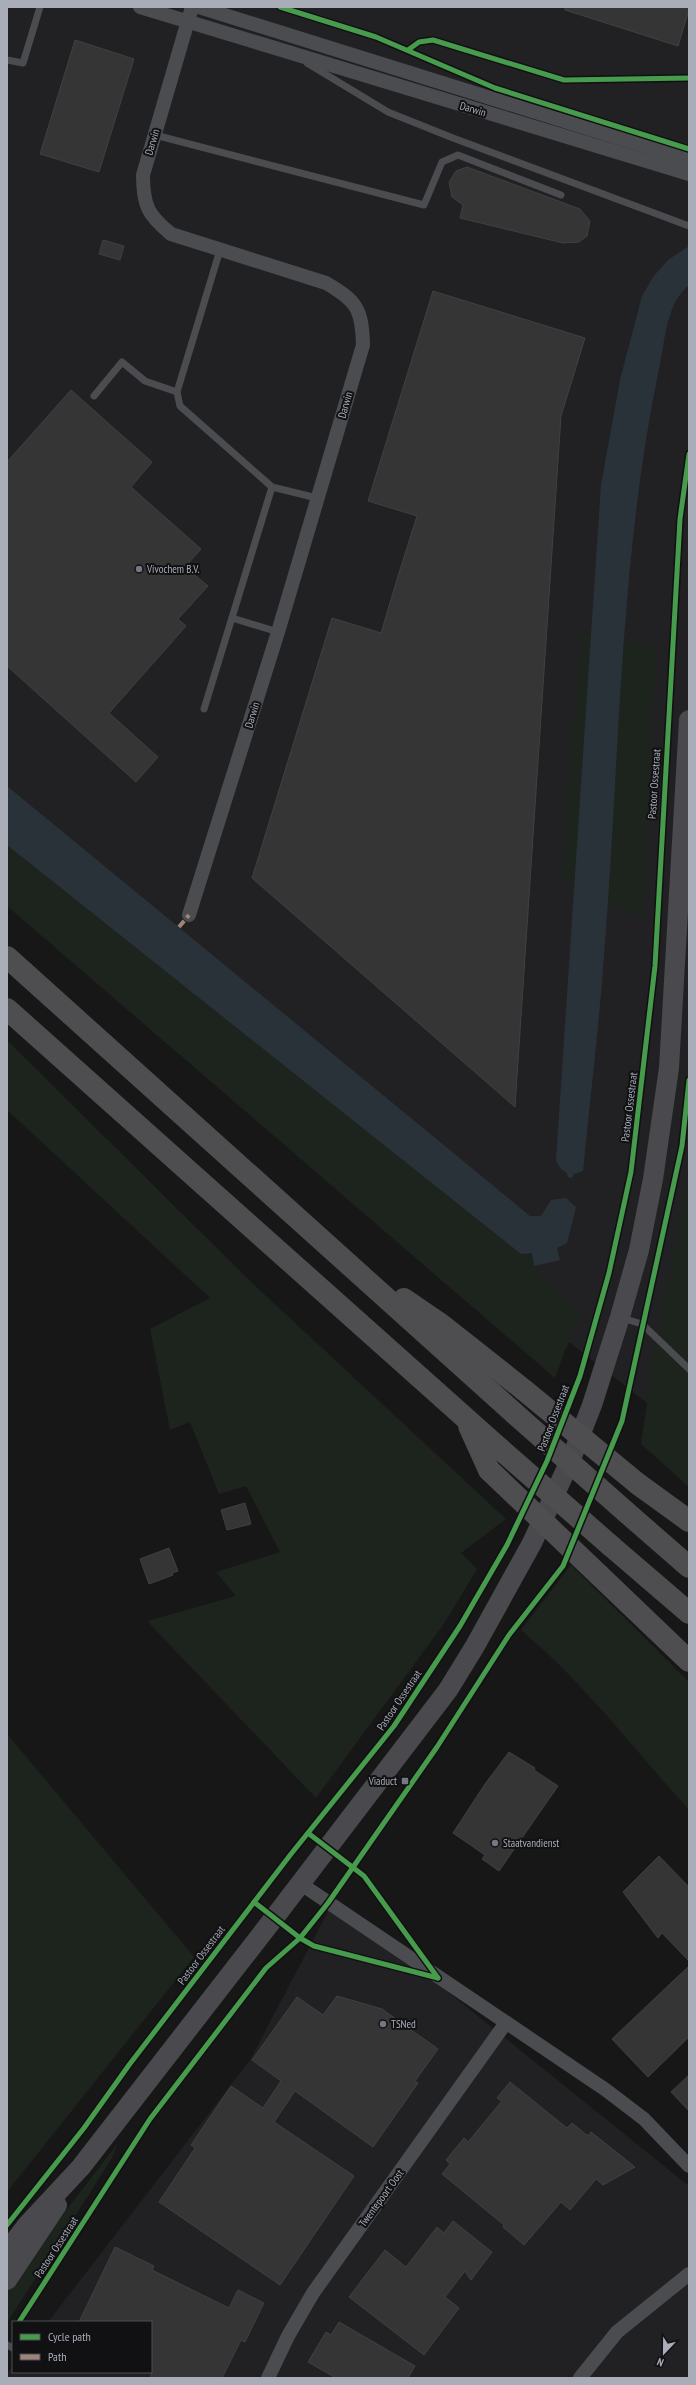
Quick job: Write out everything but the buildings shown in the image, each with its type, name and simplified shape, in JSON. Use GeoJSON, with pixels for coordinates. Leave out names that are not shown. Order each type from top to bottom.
{"type":"FeatureCollection","features":[{"type":"Feature","properties":{"kind":"highway"},"geometry":{"type":"LineString","coordinates":[[7,957],[514,1413],[689,1567]]}},
{"type":"Feature","properties":{"kind":"highway"},"geometry":{"type":"LineString","coordinates":[[7,1009],[465,1418],[689,1613]]}},
{"type":"Feature","properties":{"kind":"highway"},"geometry":{"type":"LineString","coordinates":[[332,1250],[442,1325],[638,1484],[689,1521]]}},
{"type":"Feature","properties":{"kind":"highway"},"geometry":{"type":"LineString","coordinates":[[465,1418],[489,1470],[689,1661]]}},
{"type":"Feature","properties":{"kind":"main road","name":"Pastoor Ossestraat"},"geometry":{"type":"LineString","coordinates":[[7,2251],[28,2224],[81,2167],[301,1884],[415,1734],[476,1646],[532,1543],[571,1459],[592,1404],[620,1317],[639,1250],[653,1179],[669,1068],[689,720]]}},
{"type":"Feature","properties":{"kind":"main road","name":"Pastoor Ossestraat"},"geometry":{"type":"LineString","coordinates":[[7,2280],[41,2232],[81,2167]]}},
{"type":"Feature","properties":{"kind":"street","name":"Darwin"},"geometry":{"type":"LineString","coordinates":[[140,7],[689,174]]}},
{"type":"Feature","properties":{"kind":"street","name":"Darwin"},"geometry":{"type":"LineString","coordinates":[[190,915],[278,632],[363,345],[362,320],[348,296],[326,283],[171,234],[153,219],[143,200],[142,175],[192,7]]}},
{"type":"Feature","properties":{"kind":"street","name":"Darwin"},"geometry":{"type":"LineString","coordinates":[[199,7],[689,160]]}},
{"type":"Feature","properties":{"kind":"street"},"geometry":{"type":"LineString","coordinates":[[301,1884],[505,2024],[606,2090],[644,2119],[689,2166]]}},
{"type":"Feature","properties":{"kind":"street","name":"Twentepoort Oost"},"geometry":{"type":"LineString","coordinates":[[268,2378],[288,2336],[313,2293],[505,2024]]}},
{"type":"Feature","properties":{"kind":"street"},"geometry":{"type":"LineString","coordinates":[[580,2378],[617,2332],[689,2274]]}},
{"type":"Feature","properties":{"kind":"lane"},"geometry":{"type":"LineString","coordinates":[[7,60],[23,63],[40,7]]}},
{"type":"Feature","properties":{"kind":"lane"},"geometry":{"type":"LineString","coordinates":[[293,54],[388,112],[453,138],[689,226]]}},
{"type":"Feature","properties":{"kind":"lane"},"geometry":{"type":"LineString","coordinates":[[155,135],[424,205],[442,162],[458,155],[561,195]]}},
{"type":"Feature","properties":{"kind":"lane"},"geometry":{"type":"LineString","coordinates":[[220,250],[177,392],[180,406],[272,487],[317,498]]}},
{"type":"Feature","properties":{"kind":"lane"},"geometry":{"type":"LineString","coordinates":[[94,396],[122,362],[145,381],[177,392]]}},
{"type":"Feature","properties":{"kind":"lane"},"geometry":{"type":"LineString","coordinates":[[204,709],[272,487]]}},
{"type":"Feature","properties":{"kind":"lane"},"geometry":{"type":"LineString","coordinates":[[232,618],[278,632]]}},
{"type":"Feature","properties":{"kind":"lane"},"geometry":{"type":"LineString","coordinates":[[620,1317],[642,1324],[689,1369]]}},
{"type":"Feature","properties":{"kind":"shaded area"},"geometry":{"type":"Polygon","coordinates":[[[7,7],[689,7],[689,1436],[563,1337],[7,854],[7,7]]]}},
{"type":"Feature","properties":{"kind":"shaded area"},"geometry":{"type":"Polygon","coordinates":[[[689,246],[689,285],[676,301],[668,322],[646,437],[636,510],[628,584],[609,881],[597,1036],[583,1171],[574,1174],[572,1178],[568,1177],[567,1173],[561,1169],[556,1161],[601,485],[620,380],[642,296],[653,277],[668,260],[689,246]]]}},
{"type":"Feature","properties":{"kind":"shaded area"},"geometry":{"type":"Polygon","coordinates":[[[581,633],[656,647],[643,920],[561,877],[581,633]]]}},
{"type":"Feature","properties":{"kind":"shaded area"},"geometry":{"type":"Polygon","coordinates":[[[7,786],[530,1216],[541,1216],[551,1200],[566,1198],[576,1207],[567,1243],[557,1248],[560,1260],[534,1266],[532,1253],[521,1254],[7,845],[7,786]]]}},
{"type":"Feature","properties":{"kind":"shaded area"},"geometry":{"type":"Polygon","coordinates":[[[7,845],[521,1254],[532,1253],[534,1266],[580,1317],[555,1378],[7,906],[7,845]]]}},
{"type":"Feature","properties":{"kind":"shaded area"},"geometry":{"type":"Polygon","coordinates":[[[7,1040],[249,1280],[506,1519],[461,1553],[477,1569],[473,1576],[443,1625],[316,1798],[147,1621],[236,1596],[216,1572],[280,1552],[246,1486],[219,1494],[190,1422],[170,1430],[150,1329],[210,1298],[7,1110],[7,1040]]]}},
{"type":"Feature","properties":{"kind":"shaded area"},"geometry":{"type":"Polygon","coordinates":[[[689,1167],[689,1382],[685,1393],[689,1396],[689,1487],[641,1444],[653,1362],[689,1167]]]}},
{"type":"Feature","properties":{"kind":"shaded area"},"geometry":{"type":"Polygon","coordinates":[[[571,1565],[689,1682],[689,1810],[588,1694],[544,1650],[521,1630],[571,1565]]]}},
{"type":"Feature","properties":{"kind":"shaded area"},"geometry":{"type":"Polygon","coordinates":[[[7,1734],[194,1957],[7,2192],[7,1734]]]}},
{"type":"Feature","properties":{"kind":"shaded area"},"geometry":{"type":"Polygon","coordinates":[[[334,1900],[689,2186],[689,2378],[7,2378],[7,2373],[12,2367],[12,2373],[152,2373],[152,2321],[49,2321],[250,2060],[334,1900]]]}},
{"type":"Feature","properties":{"kind":"shaded area"},"geometry":{"type":"Polygon","coordinates":[[[118,2143],[112,2158],[7,2323],[7,2287],[118,2143]]]}},
{"type":"Feature","properties":{"kind":"marked path"},"geometry":{"type":"LineString","coordinates":[[179,927],[189,915]]}},
{"type":"Feature","properties":{"kind":"cycle path"},"geometry":{"type":"LineString","coordinates":[[280,7],[376,37],[495,88],[689,149]]}},
{"type":"Feature","properties":{"kind":"cycle path"},"geometry":{"type":"LineString","coordinates":[[408,50],[419,42],[433,40],[564,80],[689,78]]}},
{"type":"Feature","properties":{"kind":"cycle path"},"geometry":{"type":"LineString","coordinates":[[7,2225],[84,2128],[129,2065],[291,1854],[394,1726],[460,1626],[507,1545],[547,1461],[580,1376],[609,1273],[631,1172],[655,966],[680,519],[689,454]]}},
{"type":"Feature","properties":{"kind":"cycle path"},"geometry":{"type":"LineString","coordinates":[[20,2321],[150,2119],[266,1968],[300,1938],[328,1903],[437,1747],[509,1635],[563,1566],[622,1421],[682,1146],[689,1080]]}},
{"type":"Feature","properties":{"kind":"cycle path"},"geometry":{"type":"LineString","coordinates":[[308,1833],[364,1876],[438,1978]]}},
{"type":"Feature","properties":{"kind":"cycle path"},"geometry":{"type":"LineString","coordinates":[[254,1902],[300,1938],[314,1946],[438,1978]]}},
{"type":"Feature","properties":{"kind":"place","name":"Vivochem B.V."},"geometry":{"type":"Point","coordinates":[139,569]}},
{"type":"Feature","properties":{"kind":"place","name":"Viaduct"},"geometry":{"type":"Point","coordinates":[405,1781]}},
{"type":"Feature","properties":{"kind":"place","name":"Staatvandienst"},"geometry":{"type":"Point","coordinates":[495,1843]}},
{"type":"Feature","properties":{"kind":"place","name":"TSNed"},"geometry":{"type":"Point","coordinates":[383,2024]}}]}
